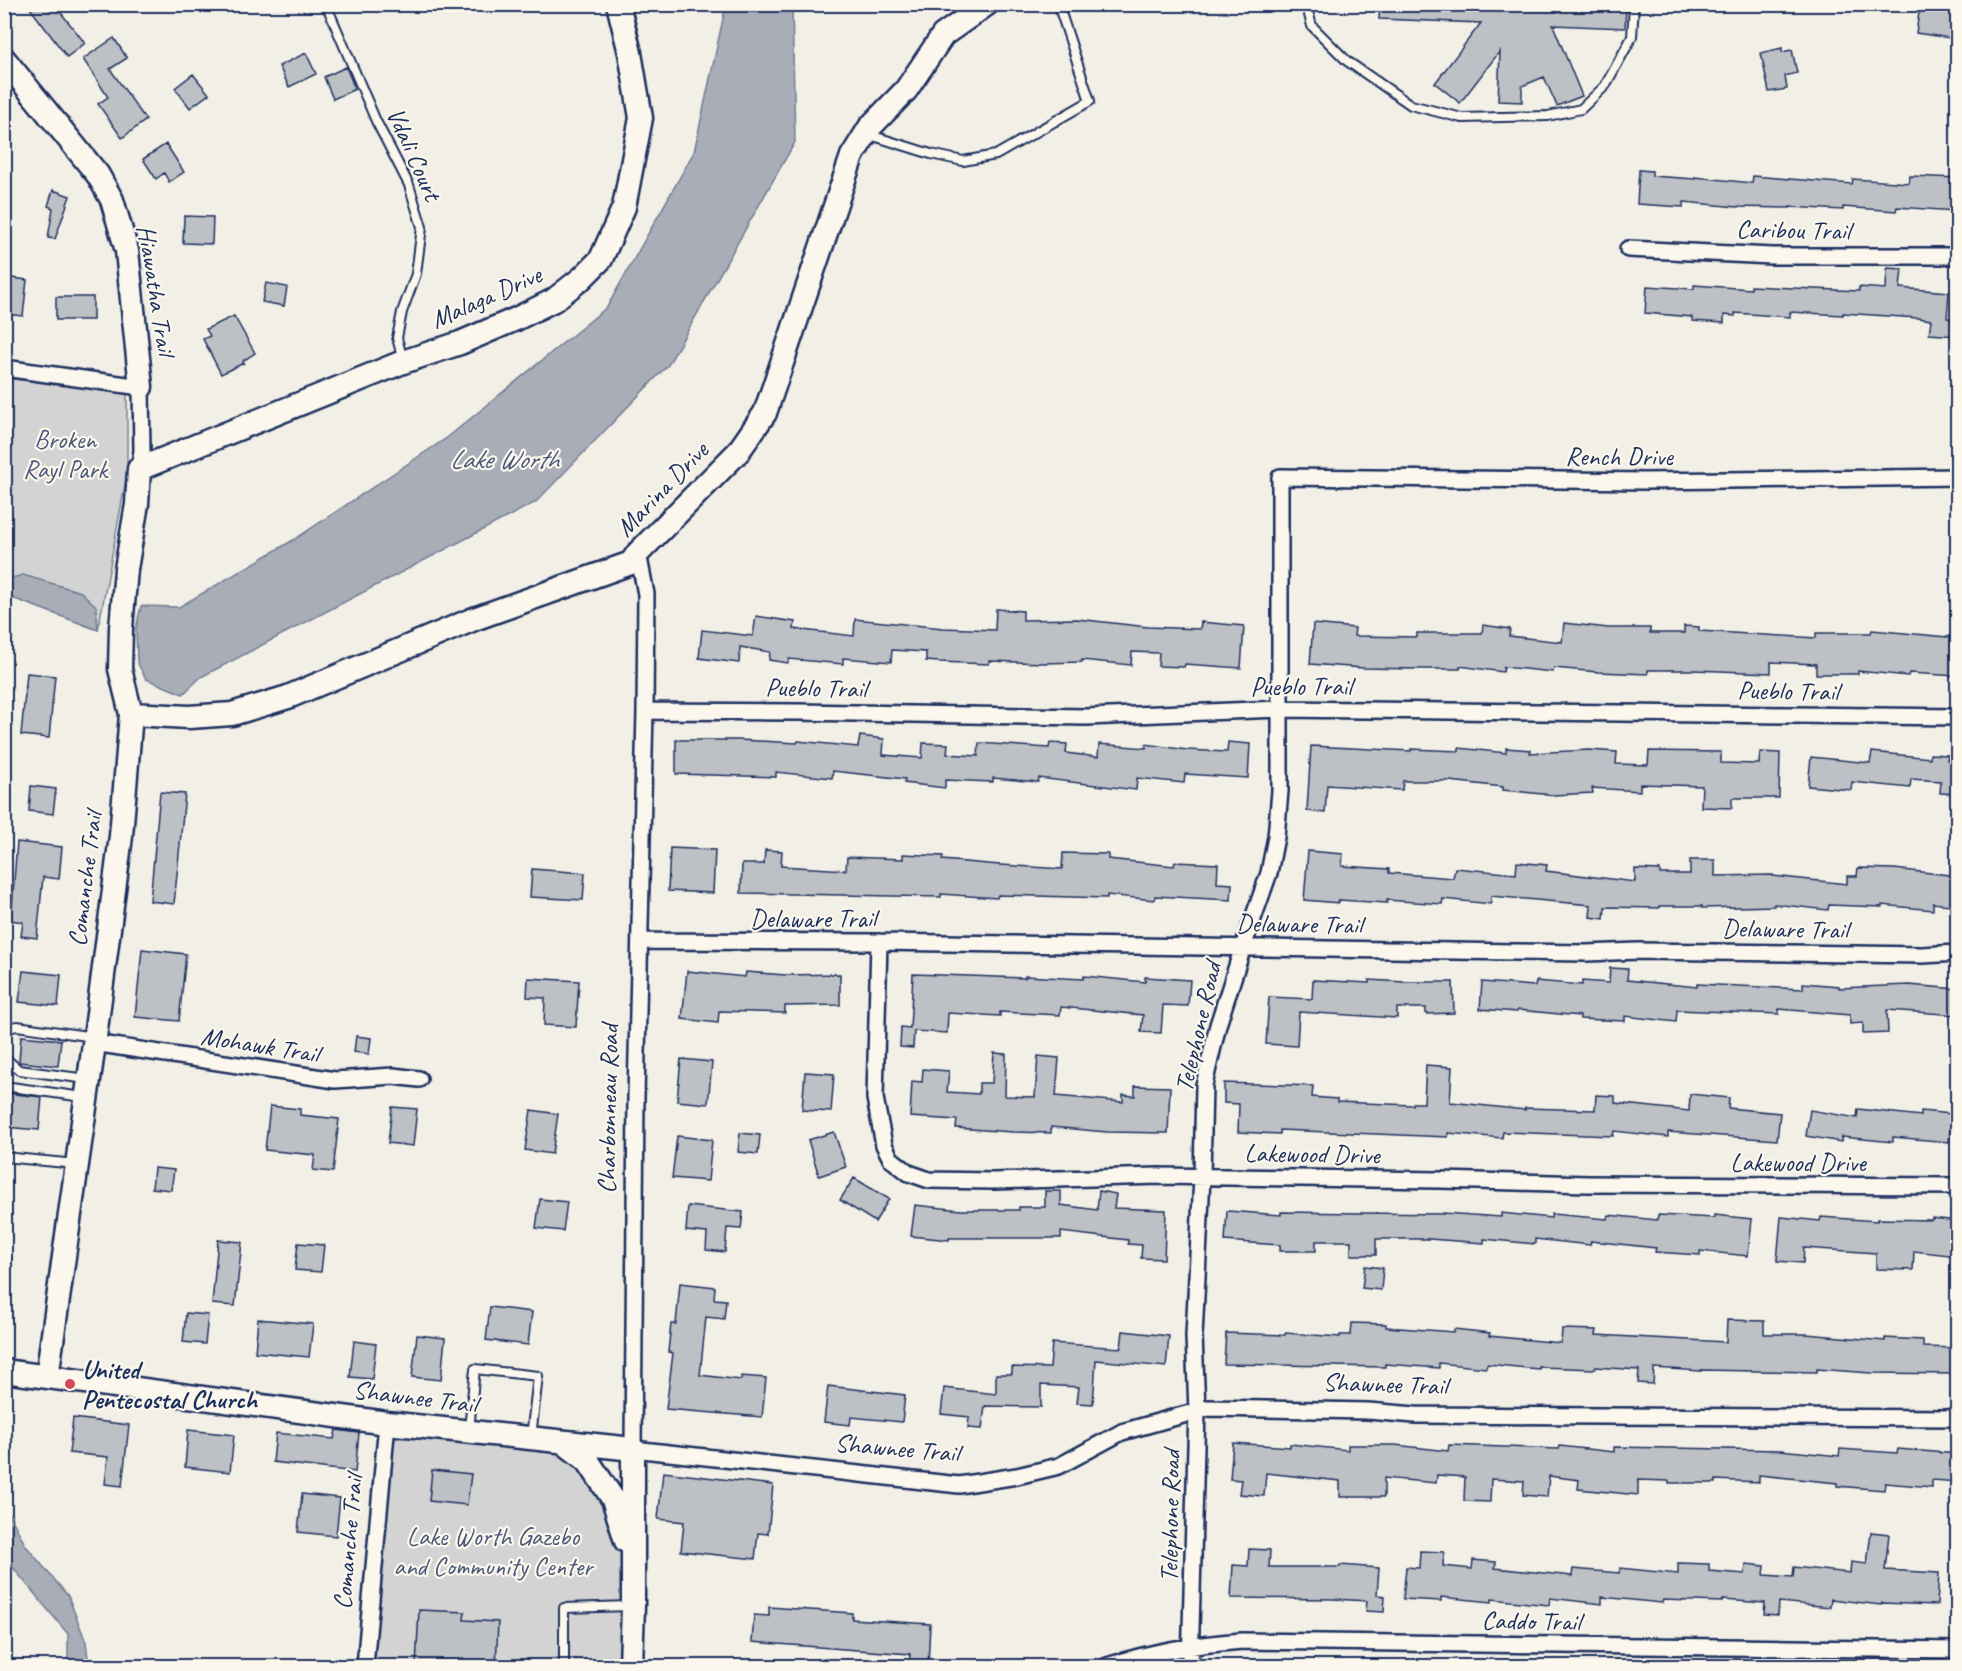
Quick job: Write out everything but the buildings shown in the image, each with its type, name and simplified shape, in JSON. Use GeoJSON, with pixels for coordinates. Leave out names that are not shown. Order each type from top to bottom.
{"type":"FeatureCollection","features":[{"type":"Feature","properties":{"kind":"street","name":"Malaga Drive"},"geometry":{"type":"LineString","coordinates":[[139,469],[403,362],[460,343],[516,320],[554,300],[582,278],[601,259],[624,207],[641,118],[630,53],[618,4]]}},
{"type":"Feature","properties":{"kind":"street","name":"Marina Drive"},"geometry":{"type":"LineString","coordinates":[[131,714],[189,717],[232,714],[288,697],[474,619],[631,563],[638,553],[738,452],[765,413],[852,156],[866,134],[906,90],[943,35],[987,4]]}},
{"type":"Feature","properties":{"kind":"street","name":"Hiawatha Trail"},"geometry":{"type":"LineString","coordinates":[[4,59],[98,175],[112,200],[127,251],[141,387]]}},
{"type":"Feature","properties":{"kind":"street","name":"Caribou Trail"},"geometry":{"type":"LineString","coordinates":[[1628,249],[1772,256],[1958,256]]}},
{"type":"Feature","properties":{"kind":"street"},"geometry":{"type":"LineString","coordinates":[[4,368],[141,387]]}},
{"type":"Feature","properties":{"kind":"street","name":"Comanche Trail"},"geometry":{"type":"LineString","coordinates":[[47,1377],[95,1040],[121,836],[131,714],[120,669],[121,628],[126,569],[142,452],[141,387]]}},
{"type":"Feature","properties":{"kind":"street","name":"Rench Drive"},"geometry":{"type":"LineString","coordinates":[[1280,477],[1658,481],[1958,477]]}},
{"type":"Feature","properties":{"kind":"street","name":"Telephone Road"},"geometry":{"type":"LineString","coordinates":[[1190,1666],[1197,1410],[1194,1336],[1204,1085],[1218,1025],[1269,873],[1276,837],[1280,791],[1281,709],[1280,477]]}},
{"type":"Feature","properties":{"kind":"street","name":"Charbonneau Road"},"geometry":{"type":"LineString","coordinates":[[630,1666],[633,1606],[639,941],[646,594],[638,553]]}},
{"type":"Feature","properties":{"kind":"street","name":"Pueblo Trail"},"geometry":{"type":"LineString","coordinates":[[645,711],[1086,717],[1281,709],[1958,717]]}},
{"type":"Feature","properties":{"kind":"street","name":"Delaware Trail"},"geometry":{"type":"LineString","coordinates":[[639,941],[879,942],[1587,953],[1649,951],[1922,955],[1958,953]]}},
{"type":"Feature","properties":{"kind":"street","name":"Lakewood Drive"},"geometry":{"type":"LineString","coordinates":[[879,942],[875,1098],[884,1145],[891,1159],[909,1173],[929,1179],[993,1181],[1158,1176],[1600,1185],[1958,1186]]}},
{"type":"Feature","properties":{"kind":"street","name":"Mohawk Trail"},"geometry":{"type":"LineString","coordinates":[[95,1040],[335,1080],[393,1076],[418,1079]]}},
{"type":"Feature","properties":{"kind":"street","name":"Shawnee Trail"},"geometry":{"type":"LineString","coordinates":[[7,1371],[387,1423],[959,1485],[1017,1476],[1059,1466],[1122,1432],[1208,1408],[1368,1411],[1415,1415],[1958,1418]]}},
{"type":"Feature","properties":{"kind":"street","name":"Comanche Trail"},"geometry":{"type":"LineString","coordinates":[[365,1666],[387,1423]]}},
{"type":"Feature","properties":{"kind":"street"},"geometry":{"type":"LineString","coordinates":[[563,1442],[588,1461],[613,1499],[633,1561]]}},
{"type":"Feature","properties":{"kind":"street","name":"Caddo Trail"},"geometry":{"type":"LineString","coordinates":[[1107,1666],[1149,1653],[1191,1645],[1242,1641],[1958,1650]]}},
{"type":"Feature","properties":{"kind":"lane","name":"Vdali Court"},"geometry":{"type":"LineString","coordinates":[[326,4],[376,122],[409,185],[422,227],[416,274],[402,312],[397,338],[403,362]]}},
{"type":"Feature","properties":{"kind":"lane"},"geometry":{"type":"LineString","coordinates":[[866,134],[931,154],[963,161],[996,155],[1090,101],[1058,4]]}},
{"type":"Feature","properties":{"kind":"lane"},"geometry":{"type":"LineString","coordinates":[[1306,4],[1312,26],[1347,60],[1411,105],[1462,118],[1548,116],[1581,109],[1605,86],[1632,37],[1634,4]]}},
{"type":"Feature","properties":{"kind":"lane"},"geometry":{"type":"LineString","coordinates":[[4,1034],[8,1028],[17,1026],[95,1040]]}},
{"type":"Feature","properties":{"kind":"lane"},"geometry":{"type":"LineString","coordinates":[[4,1057],[19,1070],[88,1088]]}},
{"type":"Feature","properties":{"kind":"lane"},"geometry":{"type":"LineString","coordinates":[[4,1086],[88,1088]]}},
{"type":"Feature","properties":{"kind":"lane"},"geometry":{"type":"LineString","coordinates":[[4,1157],[77,1165]]}},
{"type":"Feature","properties":{"kind":"lane"},"geometry":{"type":"LineString","coordinates":[[469,1432],[475,1369],[538,1376],[531,1439]]}},
{"type":"Feature","properties":{"kind":"lane"},"geometry":{"type":"LineString","coordinates":[[564,1666],[564,1608],[633,1606]]}},
{"type":"Feature","properties":{"kind":"green space","name":"Broken Rayl Park"},"geometry":{"type":"Polygon","coordinates":[[[5,378],[127,392],[127,474],[98,630],[10,597],[5,600],[5,378]]]}},
{"type":"Feature","properties":{"kind":"green space","name":"Lake Worth Gazebo and Community Center"},"geometry":{"type":"Polygon","coordinates":[[[387,1423],[563,1442],[622,1528],[630,1666],[365,1666],[387,1423]]]}},
{"type":"Feature","properties":{"kind":"water","name":"Lake Worth"},"geometry":{"type":"Polygon","coordinates":[[[726,5],[792,5],[795,142],[668,365],[536,502],[201,677],[183,694],[146,679],[137,662],[136,628],[141,606],[179,607],[295,539],[448,437],[607,307],[694,152],[726,5]]]}},
{"type":"Feature","properties":{"kind":"water"},"geometry":{"type":"Polygon","coordinates":[[[23,575],[81,592],[96,606],[98,630],[10,597],[5,600],[5,580],[23,575]]]}},
{"type":"Feature","properties":{"kind":"water"},"geometry":{"type":"Polygon","coordinates":[[[5,1506],[26,1546],[68,1596],[86,1642],[89,1666],[68,1666],[68,1634],[5,1558],[5,1506]]]}},
{"type":"Feature","properties":{"kind":"place","name":"United Pentecostal Church"},"geometry":{"type":"Point","coordinates":[70,1384]}}]}
